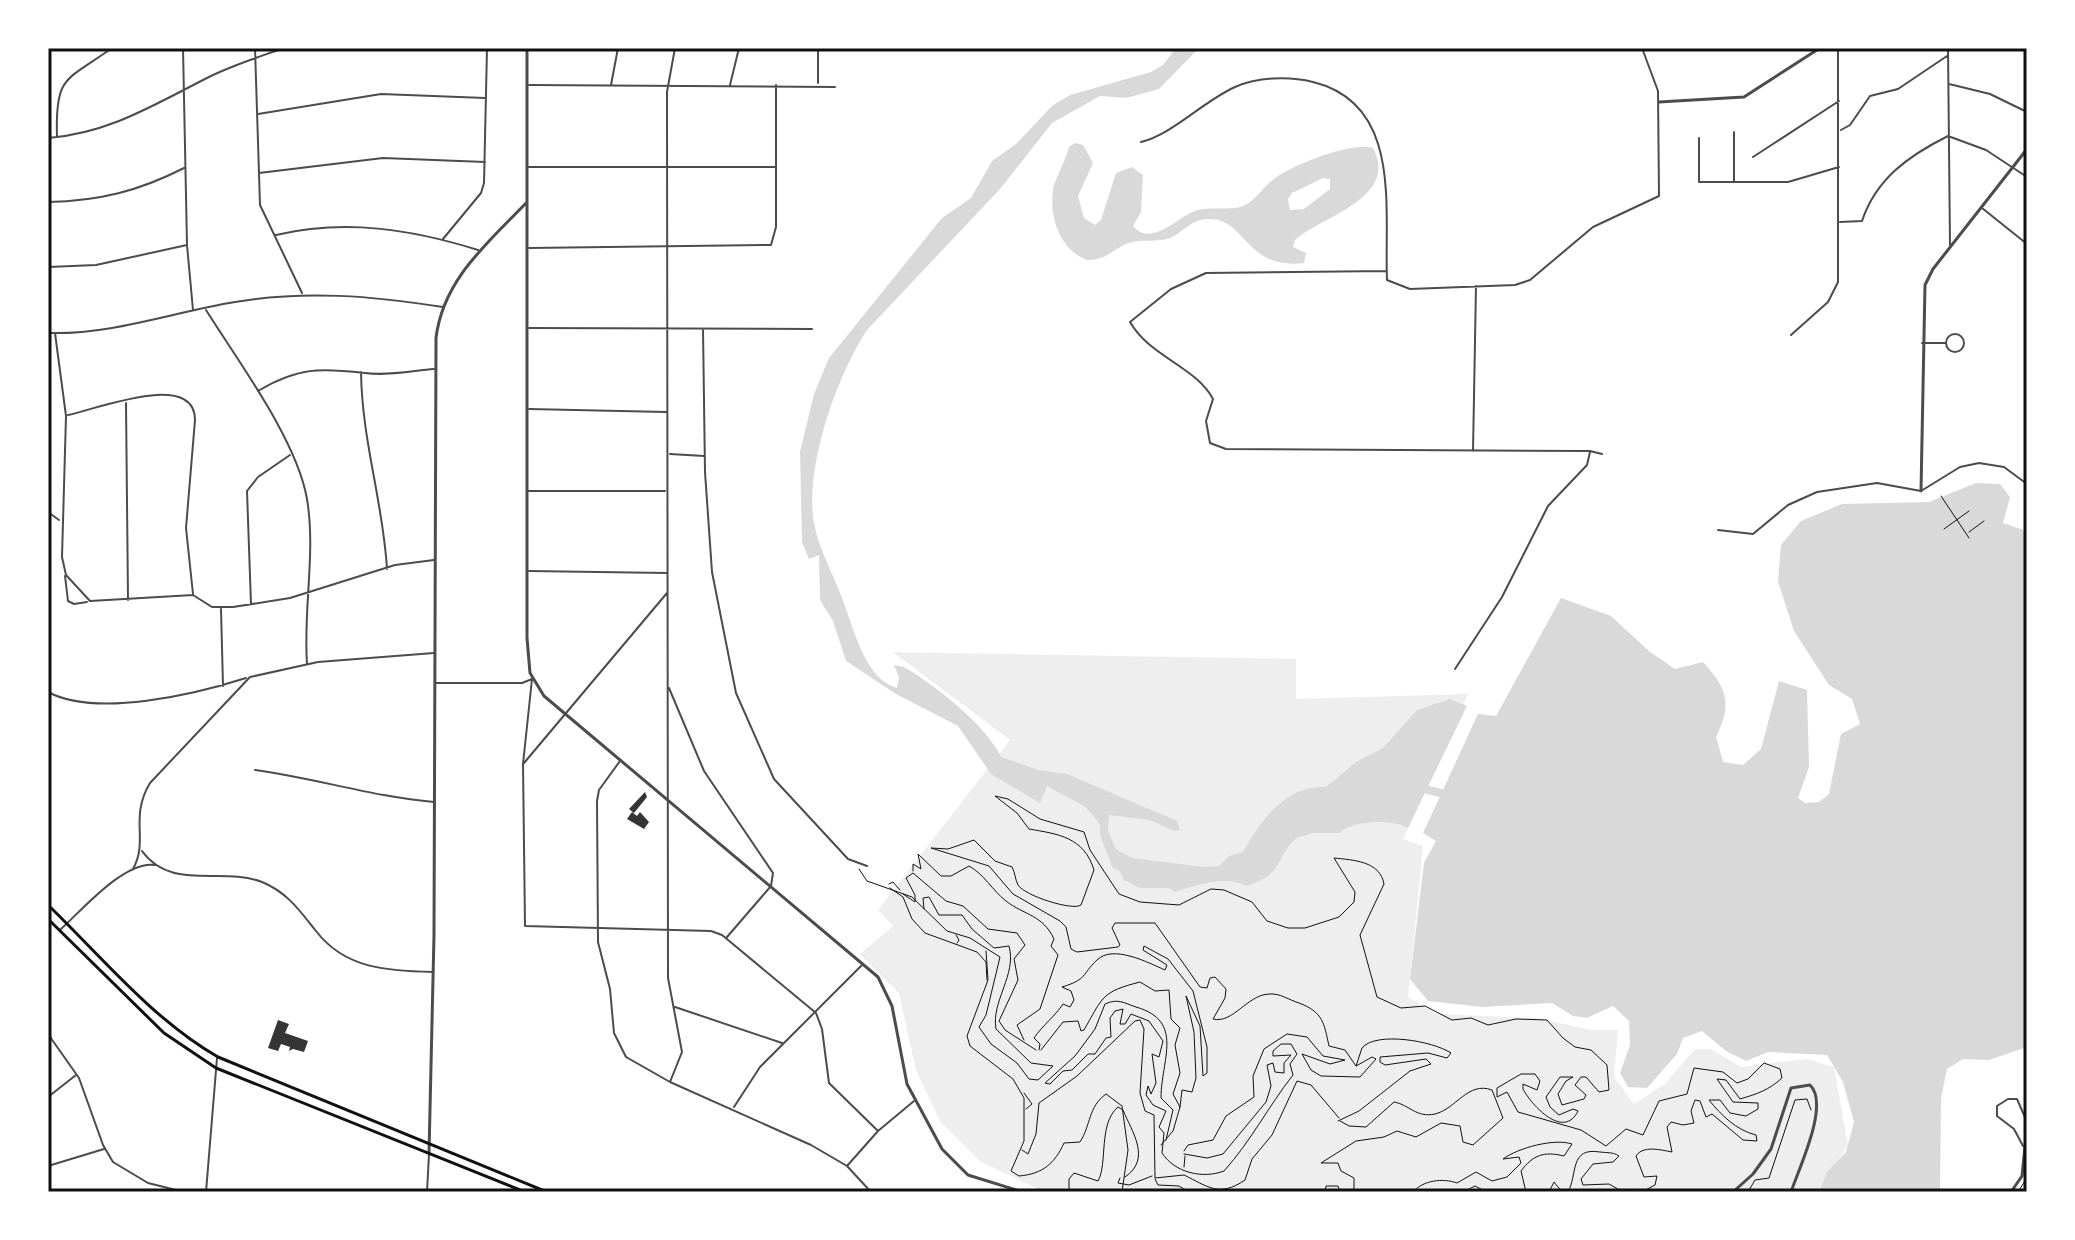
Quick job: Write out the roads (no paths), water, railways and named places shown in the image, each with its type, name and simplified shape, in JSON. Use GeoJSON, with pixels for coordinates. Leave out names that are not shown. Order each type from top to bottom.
{"type":"FeatureCollection","features":[{"type":"Feature","properties":{"kind":"main road"},"geometry":{"type":"LineString","coordinates":[[48,905],[170,1023],[218,1057],[547,1192]]}},
{"type":"Feature","properties":{"kind":"main road"},"geometry":{"type":"LineString","coordinates":[[48,919],[164,1033],[216,1068],[525,1192]]}},
{"type":"Feature","properties":{"kind":"main road"},"geometry":{"type":"LineString","coordinates":[[316,1109],[321,1100]]}},
{"type":"Feature","properties":{"kind":"street"},"geometry":{"type":"LineString","coordinates":[[57,138],[56,111],[61,86],[69,76],[112,48]]}},
{"type":"Feature","properties":{"kind":"street"},"geometry":{"type":"LineString","coordinates":[[183,48],[187,245],[193,312]]}},
{"type":"Feature","properties":{"kind":"street"},"geometry":{"type":"LineString","coordinates":[[255,48],[262,214],[303,294]]}},
{"type":"Feature","properties":{"kind":"street"},"geometry":{"type":"LineString","coordinates":[[48,138],[105,128],[284,48]]}},
{"type":"Feature","properties":{"kind":"street"},"geometry":{"type":"LineString","coordinates":[[443,239],[481,193],[485,162],[487,48]]}},
{"type":"Feature","properties":{"kind":"street"},"geometry":{"type":"LineString","coordinates":[[527,48],[527,657],[532,679],[523,764],[525,926],[711,931],[728,939],[816,1013],[822,1029],[829,1083],[878,1131]]}},
{"type":"Feature","properties":{"kind":"street"},"geometry":{"type":"LineString","coordinates":[[611,85],[618,48]]}},
{"type":"Feature","properties":{"kind":"street"},"geometry":{"type":"LineString","coordinates":[[670,1082],[682,1052],[668,978],[667,85],[675,48]]}},
{"type":"Feature","properties":{"kind":"street"},"geometry":{"type":"LineString","coordinates":[[730,85],[739,48]]}},
{"type":"Feature","properties":{"kind":"street"},"geometry":{"type":"LineString","coordinates":[[818,48],[818,85]]}},
{"type":"Feature","properties":{"kind":"street"},"geometry":{"type":"LineString","coordinates":[[1141,142],[1154,139],[1209,100],[1249,83],[1300,79],[1344,94],[1372,125],[1383,152],[1387,280],[1410,289],[1445,290],[1524,283],[1593,227],[1659,196],[1659,102],[1655,76],[1642,48]]}},
{"type":"Feature","properties":{"kind":"street"},"geometry":{"type":"LineString","coordinates":[[1659,102],[1744,97],[1764,87],[1820,48]]}},
{"type":"Feature","properties":{"kind":"street"},"geometry":{"type":"LineString","coordinates":[[1791,335],[1828,302],[1838,282],[1838,48]]}},
{"type":"Feature","properties":{"kind":"street"},"geometry":{"type":"LineString","coordinates":[[1948,48],[1950,245]]}},
{"type":"Feature","properties":{"kind":"street"},"geometry":{"type":"LineString","coordinates":[[1840,131],[1850,125],[1870,96],[1898,89],[1948,56]]}},
{"type":"Feature","properties":{"kind":"street"},"geometry":{"type":"LineString","coordinates":[[1948,83],[1990,94],[2027,112]]}},
{"type":"Feature","properties":{"kind":"street"},"geometry":{"type":"LineString","coordinates":[[528,85],[835,87]]}},
{"type":"Feature","properties":{"kind":"street"},"geometry":{"type":"LineString","coordinates":[[528,248],[768,246],[773,243],[776,85]]}},
{"type":"Feature","properties":{"kind":"street"},"geometry":{"type":"LineString","coordinates":[[257,114],[343,97],[381,94],[485,98]]}},
{"type":"Feature","properties":{"kind":"street"},"geometry":{"type":"LineString","coordinates":[[1753,157],[1840,101]]}},
{"type":"Feature","properties":{"kind":"street"},"geometry":{"type":"LineString","coordinates":[[1734,132],[1734,182]]}},
{"type":"Feature","properties":{"kind":"street"},"geometry":{"type":"LineString","coordinates":[[1948,136],[1972,144],[2027,177]]}},
{"type":"Feature","properties":{"kind":"street"},"geometry":{"type":"LineString","coordinates":[[1839,222],[1862,221],[1870,197],[1882,180],[1948,136]]}},
{"type":"Feature","properties":{"kind":"street"},"geometry":{"type":"LineString","coordinates":[[1699,138],[1699,182],[1788,182],[1839,167]]}},
{"type":"Feature","properties":{"kind":"street"},"geometry":{"type":"LineString","coordinates":[[1921,491],[1925,285],[1950,245],[2027,149]]}},
{"type":"Feature","properties":{"kind":"street"},"geometry":{"type":"LineString","coordinates":[[258,173],[383,158],[485,162]]}},
{"type":"Feature","properties":{"kind":"street"},"geometry":{"type":"LineString","coordinates":[[48,202],[102,199],[136,191],[186,167]]}},
{"type":"Feature","properties":{"kind":"street"},"geometry":{"type":"LineString","coordinates":[[526,167],[776,167]]}},
{"type":"Feature","properties":{"kind":"street"},"geometry":{"type":"LineString","coordinates":[[427,1192],[435,802],[437,326],[455,281],[527,202]]}},
{"type":"Feature","properties":{"kind":"street"},"geometry":{"type":"LineString","coordinates":[[1981,207],[2027,244]]}},
{"type":"Feature","properties":{"kind":"street"},"geometry":{"type":"LineString","coordinates":[[275,236],[305,228],[348,226],[397,229],[481,251]]}},
{"type":"Feature","properties":{"kind":"street"},"geometry":{"type":"LineString","coordinates":[[48,267],[96,265],[187,245]]}},
{"type":"Feature","properties":{"kind":"street"},"geometry":{"type":"LineString","coordinates":[[1387,271],[1206,273],[1171,289],[1130,322],[1151,349],[1207,387],[1213,399],[1206,421],[1210,443],[1249,451],[1590,451],[1602,454]]}},
{"type":"Feature","properties":{"kind":"street"},"geometry":{"type":"LineString","coordinates":[[1473,451],[1476,285]]}},
{"type":"Feature","properties":{"kind":"street"},"geometry":{"type":"LineString","coordinates":[[48,333],[121,327],[234,302],[303,294],[361,295],[443,307]]}},
{"type":"Feature","properties":{"kind":"street"},"geometry":{"type":"LineString","coordinates":[[205,309],[256,391],[302,480],[308,512],[307,664]]}},
{"type":"Feature","properties":{"kind":"street"},"geometry":{"type":"LineString","coordinates":[[528,328],[812,329]]}},
{"type":"Feature","properties":{"kind":"street"},"geometry":{"type":"LineString","coordinates":[[703,329],[705,456],[712,572],[736,693],[774,779],[838,847],[858,864],[867,866]]}},
{"type":"Feature","properties":{"kind":"street"},"geometry":{"type":"LineString","coordinates":[[55,333],[66,416],[60,520],[68,601],[74,604],[193,595]]}},
{"type":"Feature","properties":{"kind":"street"},"geometry":{"type":"LineString","coordinates":[[1922,343],[1946,343],[1955,352],[1961,350],[1964,342],[1960,335],[1954,334],[1946,343]]}},
{"type":"Feature","properties":{"kind":"street"},"geometry":{"type":"LineString","coordinates":[[256,391],[280,378],[315,368],[361,372],[435,369]]}},
{"type":"Feature","properties":{"kind":"street"},"geometry":{"type":"LineString","coordinates":[[361,372],[366,450],[381,513],[387,569]]}},
{"type":"Feature","properties":{"kind":"street"},"geometry":{"type":"LineString","coordinates":[[66,416],[177,393],[194,408],[186,528],[193,595],[201,603],[221,608],[251,605],[306,593],[387,569],[435,560]]}},
{"type":"Feature","properties":{"kind":"street"},"geometry":{"type":"LineString","coordinates":[[126,402],[128,600]]}},
{"type":"Feature","properties":{"kind":"street"},"geometry":{"type":"LineString","coordinates":[[527,409],[668,412]]}},
{"type":"Feature","properties":{"kind":"street"},"geometry":{"type":"LineString","coordinates":[[1455,669],[1502,597],[1548,506],[1587,465],[1590,451]]}},
{"type":"Feature","properties":{"kind":"street"},"geometry":{"type":"LineString","coordinates":[[668,454],[705,456]]}},
{"type":"Feature","properties":{"kind":"street"},"geometry":{"type":"LineString","coordinates":[[251,605],[247,491],[258,477],[291,455]]}},
{"type":"Feature","properties":{"kind":"street"},"geometry":{"type":"LineString","coordinates":[[1718,530],[1753,534],[1798,499],[1842,486],[1892,483],[1921,491],[1960,467],[1979,463],[2004,467],[2027,484]]}},
{"type":"Feature","properties":{"kind":"street"},"geometry":{"type":"LineString","coordinates":[[526,491],[668,491]]}},
{"type":"Feature","properties":{"kind":"street"},"geometry":{"type":"LineString","coordinates":[[48,512],[60,520]]}},
{"type":"Feature","properties":{"kind":"street"},"geometry":{"type":"LineString","coordinates":[[528,571],[667,573]]}},
{"type":"Feature","properties":{"kind":"street"},"geometry":{"type":"LineString","coordinates":[[66,575],[90,601]]}},
{"type":"Feature","properties":{"kind":"street"},"geometry":{"type":"LineString","coordinates":[[523,764],[668,593]]}},
{"type":"Feature","properties":{"kind":"street"},"geometry":{"type":"LineString","coordinates":[[221,608],[223,686]]}},
{"type":"Feature","properties":{"kind":"street"},"geometry":{"type":"LineString","coordinates":[[48,692],[71,699],[135,702],[183,697],[307,664],[435,653]]}},
{"type":"Feature","properties":{"kind":"street"},"geometry":{"type":"LineString","coordinates":[[133,869],[141,850],[137,816],[139,802],[150,783],[250,677]]}},
{"type":"Feature","properties":{"kind":"street"},"geometry":{"type":"LineString","coordinates":[[435,683],[522,683],[532,679]]}},
{"type":"Feature","properties":{"kind":"street"},"geometry":{"type":"LineString","coordinates":[[532,679],[564,715],[670,800],[878,977],[890,1000],[907,1084],[914,1101],[955,1165],[968,1175],[1023,1192]]}},
{"type":"Feature","properties":{"kind":"street"},"geometry":{"type":"LineString","coordinates":[[668,685],[704,771],[773,873],[771,886],[728,939]]}},
{"type":"Feature","properties":{"kind":"street"},"geometry":{"type":"LineString","coordinates":[[621,760],[599,790],[597,801],[597,929],[618,1042],[632,1063],[811,1145],[847,1166],[871,1192]]}},
{"type":"Feature","properties":{"kind":"street"},"geometry":{"type":"LineString","coordinates":[[255,770],[324,780],[397,799],[435,802]]}},
{"type":"Feature","properties":{"kind":"street"},"geometry":{"type":"LineString","coordinates":[[141,850],[156,865],[187,877],[239,876],[266,883],[291,899],[318,934],[343,956],[382,970],[433,972]]}},
{"type":"Feature","properties":{"kind":"street"},"geometry":{"type":"LineString","coordinates":[[59,930],[105,888],[133,869],[156,865]]}},
{"type":"Feature","properties":{"kind":"street"},"geometry":{"type":"LineString","coordinates":[[733,1108],[752,1078],[864,963]]}},
{"type":"Feature","properties":{"kind":"street"},"geometry":{"type":"LineString","coordinates":[[673,1006],[784,1044]]}},
{"type":"Feature","properties":{"kind":"street"},"geometry":{"type":"LineString","coordinates":[[48,1034],[77,1074],[105,1149],[125,1172],[148,1183],[184,1192]]}},
{"type":"Feature","properties":{"kind":"street"},"geometry":{"type":"LineString","coordinates":[[206,1192],[218,1057]]}},
{"type":"Feature","properties":{"kind":"street"},"geometry":{"type":"LineString","coordinates":[[48,1097],[77,1074]]}},
{"type":"Feature","properties":{"kind":"street"},"geometry":{"type":"LineString","coordinates":[[1733,1192],[1753,1174],[1771,1149],[1791,1088],[1810,1085],[1817,1095],[1816,1114],[1791,1192]]}},
{"type":"Feature","properties":{"kind":"street"},"geometry":{"type":"LineString","coordinates":[[2011,1192],[2022,1176],[2027,1124],[2017,1099],[1999,1103],[1997,1116],[2014,1129],[2023,1146]]}},
{"type":"Feature","properties":{"kind":"street"},"geometry":{"type":"LineString","coordinates":[[847,1166],[878,1131],[914,1101]]}},
{"type":"Feature","properties":{"kind":"street"},"geometry":{"type":"LineString","coordinates":[[48,1166],[105,1149]]}},
{"type":"Feature","properties":{"kind":"street"},"geometry":{"type":"LineString","coordinates":[[999,1192],[1002,1186]]}},
{"type":"Feature","properties":{"kind":"waterway"},"geometry":{"type":"LineString","coordinates":[[1420,788],[1449,795]]}}]}
